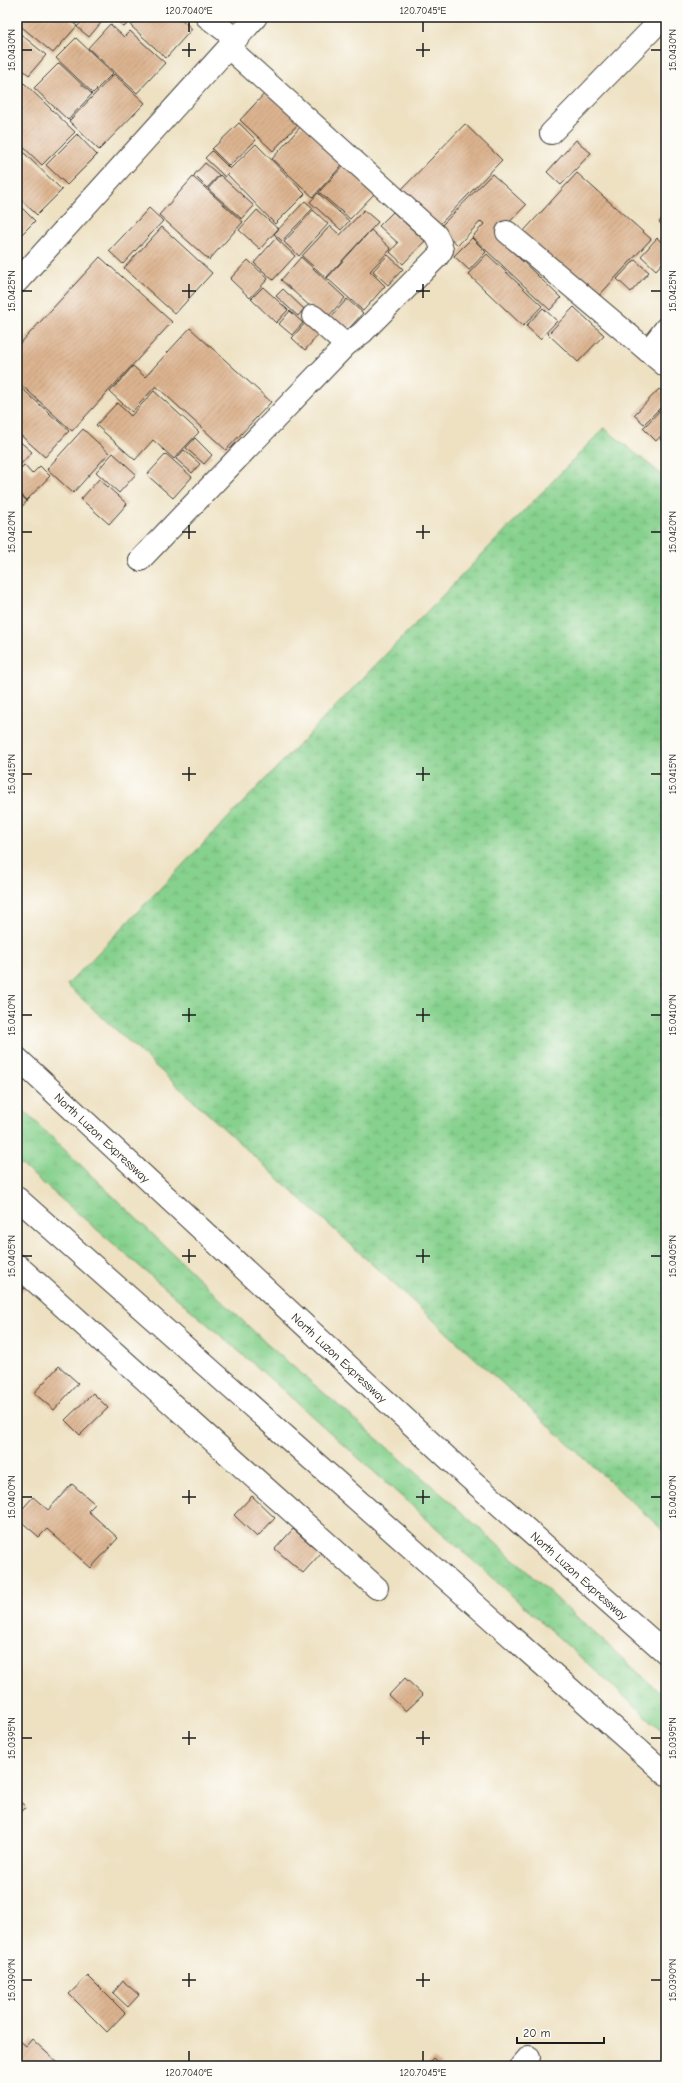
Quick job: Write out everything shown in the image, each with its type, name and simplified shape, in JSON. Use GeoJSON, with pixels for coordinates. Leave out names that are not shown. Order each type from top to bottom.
{"type":"FeatureCollection","features":[{"type":"Feature","properties":{"kind":"main road"},"geometry":{"type":"LineString","coordinates":[[140,560],[346,345],[362,333],[438,256],[442,250],[436,235],[207,17]]}},
{"type":"Feature","properties":{"kind":"main road"},"geometry":{"type":"LineString","coordinates":[[17,282],[256,17]]}},
{"type":"Feature","properties":{"kind":"main road"},"geometry":{"type":"LineString","coordinates":[[551,134],[664,17]]}},
{"type":"Feature","properties":{"kind":"main road"},"geometry":{"type":"LineString","coordinates":[[507,232],[666,366]]}},
{"type":"Feature","properties":{"kind":"main road"},"geometry":{"type":"LineString","coordinates":[[313,316],[346,345]]}},
{"type":"Feature","properties":{"kind":"main road"},"geometry":{"type":"LineString","coordinates":[[648,351],[666,328]]}},
{"type":"Feature","properties":{"kind":"main road","name":"North Luzon Expressway"},"geometry":{"type":"LineString","coordinates":[[17,1058],[468,1478],[666,1653]]}},
{"type":"Feature","properties":{"kind":"main road"},"geometry":{"type":"LineString","coordinates":[[17,1198],[666,1774]]}},
{"type":"Feature","properties":{"kind":"main road"},"geometry":{"type":"LineString","coordinates":[[17,1265],[377,1588]]}},
{"type":"Feature","properties":{"kind":"green space"},"geometry":{"type":"Polygon","coordinates":[[[604,428],[666,478],[666,1533],[67,985],[604,428]]]}},
{"type":"Feature","properties":{"kind":"green space"},"geometry":{"type":"Polygon","coordinates":[[[17,1104],[268,1345],[446,1498],[666,1698],[666,1734],[255,1365],[17,1161],[17,1104]]]}},
{"type":"Feature","properties":{"kind":"building"},"geometry":{"type":"Polygon","coordinates":[[[17,17],[67,17],[77,26],[53,53],[17,23],[17,17]]]}},
{"type":"Feature","properties":{"kind":"building"},"geometry":{"type":"Polygon","coordinates":[[[70,17],[82,17],[77,23],[70,17]]]}},
{"type":"Feature","properties":{"kind":"building"},"geometry":{"type":"Polygon","coordinates":[[[86,17],[106,17],[89,37],[77,27],[86,17]]]}},
{"type":"Feature","properties":{"kind":"building"},"geometry":{"type":"Polygon","coordinates":[[[113,17],[134,17],[124,27],[113,17]]]}},
{"type":"Feature","properties":{"kind":"building"},"geometry":{"type":"Polygon","coordinates":[[[140,17],[179,17],[192,29],[166,58],[131,26],[140,17]]]}},
{"type":"Feature","properties":{"kind":"building"},"geometry":{"type":"Polygon","coordinates":[[[110,24],[124,37],[130,31],[165,63],[137,93],[88,48],[110,24]]]}},
{"type":"Feature","properties":{"kind":"building"},"geometry":{"type":"Polygon","coordinates":[[[17,31],[46,55],[29,75],[17,65],[17,31]]]}},
{"type":"Feature","properties":{"kind":"building"},"geometry":{"type":"Polygon","coordinates":[[[76,38],[113,73],[93,93],[56,58],[76,38]]]}},
{"type":"Feature","properties":{"kind":"building"},"geometry":{"type":"Polygon","coordinates":[[[59,63],[92,94],[68,120],[34,88],[59,63]]]}},
{"type":"Feature","properties":{"kind":"building"},"geometry":{"type":"Polygon","coordinates":[[[114,74],[145,103],[99,150],[69,121],[114,74]]]}},
{"type":"Feature","properties":{"kind":"building"},"geometry":{"type":"Polygon","coordinates":[[[24,83],[75,132],[42,165],[17,141],[17,90],[24,83]]]}},
{"type":"Feature","properties":{"kind":"building"},"geometry":{"type":"Polygon","coordinates":[[[267,91],[301,121],[273,151],[240,120],[267,91]]]}},
{"type":"Feature","properties":{"kind":"building"},"geometry":{"type":"Polygon","coordinates":[[[239,123],[256,140],[229,166],[212,149],[239,123]]]}},
{"type":"Feature","properties":{"kind":"building"},"geometry":{"type":"Polygon","coordinates":[[[465,124],[502,160],[438,226],[401,190],[465,124]]]}},
{"type":"Feature","properties":{"kind":"building"},"geometry":{"type":"Polygon","coordinates":[[[302,125],[344,163],[313,197],[272,159],[302,125]]]}},
{"type":"Feature","properties":{"kind":"building"},"geometry":{"type":"Polygon","coordinates":[[[77,134],[97,155],[67,185],[46,165],[77,134]]]}},
{"type":"Feature","properties":{"kind":"building"},"geometry":{"type":"Polygon","coordinates":[[[576,140],[591,153],[561,185],[547,172],[576,140]]]}},
{"type":"Feature","properties":{"kind":"building"},"geometry":{"type":"Polygon","coordinates":[[[256,144],[305,194],[275,224],[227,174],[225,177],[205,158],[212,151],[230,169],[256,144]]]}},
{"type":"Feature","properties":{"kind":"building"},"geometry":{"type":"Polygon","coordinates":[[[17,146],[62,190],[37,215],[17,196],[17,146]]]}},
{"type":"Feature","properties":{"kind":"building"},"geometry":{"type":"Polygon","coordinates":[[[205,163],[219,175],[207,188],[194,175],[205,163]]]}},
{"type":"Feature","properties":{"kind":"building"},"geometry":{"type":"Polygon","coordinates":[[[345,164],[376,192],[350,219],[319,192],[345,164]]]}},
{"type":"Feature","properties":{"kind":"building"},"geometry":{"type":"Polygon","coordinates":[[[577,173],[651,239],[596,299],[522,233],[577,173]]]}},
{"type":"Feature","properties":{"kind":"building"},"geometry":{"type":"Polygon","coordinates":[[[492,174],[526,205],[496,236],[561,298],[550,310],[472,237],[484,224],[481,221],[458,245],[439,228],[492,174]]]}},
{"type":"Feature","properties":{"kind":"building"},"geometry":{"type":"Polygon","coordinates":[[[220,175],[254,206],[242,219],[208,189],[220,175]]]}},
{"type":"Feature","properties":{"kind":"building"},"geometry":{"type":"Polygon","coordinates":[[[193,177],[243,222],[209,260],[159,215],[193,177]]]}},
{"type":"Feature","properties":{"kind":"building"},"geometry":{"type":"Polygon","coordinates":[[[318,193],[349,221],[341,230],[310,202],[318,193]]]}},
{"type":"Feature","properties":{"kind":"building"},"geometry":{"type":"Polygon","coordinates":[[[305,201],[313,208],[282,241],[274,234],[305,201]]]}},
{"type":"Feature","properties":{"kind":"building"},"geometry":{"type":"Polygon","coordinates":[[[17,203],[35,221],[17,239],[17,203]]]}},
{"type":"Feature","properties":{"kind":"building"},"geometry":{"type":"Polygon","coordinates":[[[149,208],[163,221],[123,264],[109,251],[149,208]]]}},
{"type":"Feature","properties":{"kind":"building"},"geometry":{"type":"Polygon","coordinates":[[[257,210],[278,229],[260,249],[239,230],[257,210]]]}},
{"type":"Feature","properties":{"kind":"building"},"geometry":{"type":"Polygon","coordinates":[[[313,210],[328,224],[299,256],[284,242],[313,210]]]}},
{"type":"Feature","properties":{"kind":"building"},"geometry":{"type":"Polygon","coordinates":[[[364,210],[378,222],[326,278],[302,256],[330,226],[340,235],[364,210]]]}},
{"type":"Feature","properties":{"kind":"building"},"geometry":{"type":"Polygon","coordinates":[[[393,212],[425,241],[403,264],[390,252],[398,243],[379,226],[393,212]]]}},
{"type":"Feature","properties":{"kind":"building"},"geometry":{"type":"Polygon","coordinates":[[[666,214],[666,229],[659,222],[666,214]]]}},
{"type":"Feature","properties":{"kind":"building"},"geometry":{"type":"Polygon","coordinates":[[[162,227],[212,273],[175,314],[124,268],[162,227]]]}},
{"type":"Feature","properties":{"kind":"building"},"geometry":{"type":"Polygon","coordinates":[[[371,230],[391,249],[370,271],[385,286],[363,311],[327,278],[371,230]]]}},
{"type":"Feature","properties":{"kind":"building"},"geometry":{"type":"Polygon","coordinates":[[[276,238],[295,256],[273,280],[254,263],[276,238]]]}},
{"type":"Feature","properties":{"kind":"building"},"geometry":{"type":"Polygon","coordinates":[[[472,238],[486,252],[469,270],[454,256],[472,238]]]}},
{"type":"Feature","properties":{"kind":"building"},"geometry":{"type":"Polygon","coordinates":[[[657,238],[666,246],[666,259],[656,270],[641,256],[657,238]]]}},
{"type":"Feature","properties":{"kind":"building"},"geometry":{"type":"Polygon","coordinates":[[[487,254],[542,306],[523,326],[468,274],[487,254]]]}},
{"type":"Feature","properties":{"kind":"building"},"geometry":{"type":"Polygon","coordinates":[[[388,255],[403,269],[388,285],[373,271],[388,255]]]}},
{"type":"Feature","properties":{"kind":"building"},"geometry":{"type":"Polygon","coordinates":[[[100,257],[172,322],[72,431],[17,381],[17,347],[100,257]]]}},
{"type":"Feature","properties":{"kind":"building"},"geometry":{"type":"Polygon","coordinates":[[[301,257],[345,298],[325,320],[281,280],[301,257]]]}},
{"type":"Feature","properties":{"kind":"building"},"geometry":{"type":"Polygon","coordinates":[[[248,260],[268,279],[250,298],[230,279],[248,260]]]}},
{"type":"Feature","properties":{"kind":"building"},"geometry":{"type":"Polygon","coordinates":[[[635,260],[649,272],[631,292],[617,279],[635,260]]]}},
{"type":"Feature","properties":{"kind":"building"},"geometry":{"type":"Polygon","coordinates":[[[263,287],[288,310],[276,323],[251,299],[263,287]]]}},
{"type":"Feature","properties":{"kind":"building"},"geometry":{"type":"Polygon","coordinates":[[[283,289],[304,309],[298,316],[276,296],[283,289]]]}},
{"type":"Feature","properties":{"kind":"building"},"geometry":{"type":"Polygon","coordinates":[[[347,299],[363,313],[345,333],[329,319],[347,299]]]}},
{"type":"Feature","properties":{"kind":"building"},"geometry":{"type":"Polygon","coordinates":[[[574,307],[604,335],[578,362],[548,334],[574,307]]]}},
{"type":"Feature","properties":{"kind":"building"},"geometry":{"type":"Polygon","coordinates":[[[543,308],[557,321],[540,339],[526,326],[543,308]]]}},
{"type":"Feature","properties":{"kind":"building"},"geometry":{"type":"Polygon","coordinates":[[[290,311],[303,323],[292,335],[279,324],[290,311]]]}},
{"type":"Feature","properties":{"kind":"building"},"geometry":{"type":"Polygon","coordinates":[[[306,322],[319,334],[305,350],[292,338],[306,322]]]}},
{"type":"Feature","properties":{"kind":"building"},"geometry":{"type":"Polygon","coordinates":[[[190,328],[271,402],[226,450],[156,386],[132,412],[110,392],[133,366],[145,377],[190,328]]]}},
{"type":"Feature","properties":{"kind":"building"},"geometry":{"type":"Polygon","coordinates":[[[17,384],[69,431],[45,457],[17,432],[17,384]]]}},
{"type":"Feature","properties":{"kind":"building"},"geometry":{"type":"Polygon","coordinates":[[[659,389],[666,395],[666,402],[644,424],[634,415],[659,389]]]}},
{"type":"Feature","properties":{"kind":"building"},"geometry":{"type":"Polygon","coordinates":[[[154,391],[199,432],[174,459],[153,440],[135,460],[96,425],[117,403],[131,416],[154,391]]]}},
{"type":"Feature","properties":{"kind":"building"},"geometry":{"type":"Polygon","coordinates":[[[666,404],[666,430],[656,441],[643,428],[666,404]]]}},
{"type":"Feature","properties":{"kind":"building"},"geometry":{"type":"Polygon","coordinates":[[[83,429],[109,453],[73,493],[47,469],[83,429]]]}},
{"type":"Feature","properties":{"kind":"building"},"geometry":{"type":"Polygon","coordinates":[[[666,433],[666,445],[660,439],[666,433]]]}},
{"type":"Feature","properties":{"kind":"building"},"geometry":{"type":"Polygon","coordinates":[[[195,438],[212,455],[204,464],[186,448],[195,438]]]}},
{"type":"Feature","properties":{"kind":"building"},"geometry":{"type":"Polygon","coordinates":[[[17,439],[32,452],[17,468],[17,439]]]}},
{"type":"Feature","properties":{"kind":"building"},"geometry":{"type":"Polygon","coordinates":[[[184,450],[200,464],[192,473],[176,459],[184,450]]]}},
{"type":"Feature","properties":{"kind":"building"},"geometry":{"type":"Polygon","coordinates":[[[113,453],[136,474],[119,493],[96,472],[113,453]]]}},
{"type":"Feature","properties":{"kind":"building"},"geometry":{"type":"Polygon","coordinates":[[[166,454],[192,477],[173,498],[147,475],[166,454]]]}},
{"type":"Feature","properties":{"kind":"building"},"geometry":{"type":"Polygon","coordinates":[[[24,465],[32,474],[40,466],[50,476],[27,500],[17,491],[17,472],[24,465]]]}},
{"type":"Feature","properties":{"kind":"building"},"geometry":{"type":"Polygon","coordinates":[[[99,479],[127,504],[109,524],[81,499],[99,479]]]}},
{"type":"Feature","properties":{"kind":"building"},"geometry":{"type":"Polygon","coordinates":[[[17,492],[27,501],[17,512],[17,492]]]}},
{"type":"Feature","properties":{"kind":"building"},"geometry":{"type":"Polygon","coordinates":[[[17,1277],[28,1285],[17,1296],[17,1277]]]}},
{"type":"Feature","properties":{"kind":"building"},"geometry":{"type":"Polygon","coordinates":[[[59,1366],[78,1383],[54,1410],[34,1393],[59,1366]]]}},
{"type":"Feature","properties":{"kind":"building"},"geometry":{"type":"Polygon","coordinates":[[[93,1393],[108,1408],[80,1435],[65,1420],[93,1393]]]}},
{"type":"Feature","properties":{"kind":"building"},"geometry":{"type":"Polygon","coordinates":[[[72,1484],[95,1504],[88,1511],[118,1538],[91,1568],[47,1529],[39,1537],[17,1518],[17,1515],[33,1497],[48,1510],[72,1484]]]}},
{"type":"Feature","properties":{"kind":"building"},"geometry":{"type":"Polygon","coordinates":[[[252,1496],[275,1518],[257,1537],[234,1515],[252,1496]]]}},
{"type":"Feature","properties":{"kind":"building"},"geometry":{"type":"Polygon","coordinates":[[[293,1529],[321,1553],[303,1573],[275,1549],[293,1529]]]}},
{"type":"Feature","properties":{"kind":"building"},"geometry":{"type":"Polygon","coordinates":[[[405,1678],[423,1695],[406,1711],[389,1695],[405,1678]]]}},
{"type":"Feature","properties":{"kind":"building"},"geometry":{"type":"Polygon","coordinates":[[[17,1799],[26,1807],[17,1817],[17,1799]]]}},
{"type":"Feature","properties":{"kind":"building"},"geometry":{"type":"Polygon","coordinates":[[[88,1976],[125,2013],[107,2032],[69,1994],[88,1976]]]}},
{"type":"Feature","properties":{"kind":"building"},"geometry":{"type":"Polygon","coordinates":[[[123,1981],[139,1995],[128,2007],[113,1993],[123,1981]]]}},
{"type":"Feature","properties":{"kind":"building"},"geometry":{"type":"Polygon","coordinates":[[[17,2038],[26,2046],[32,2039],[61,2066],[17,2066],[17,2038]]]}},
{"type":"Feature","properties":{"kind":"building"},"geometry":{"type":"Polygon","coordinates":[[[433,2058],[442,2066],[425,2066],[433,2058]]]}}]}
